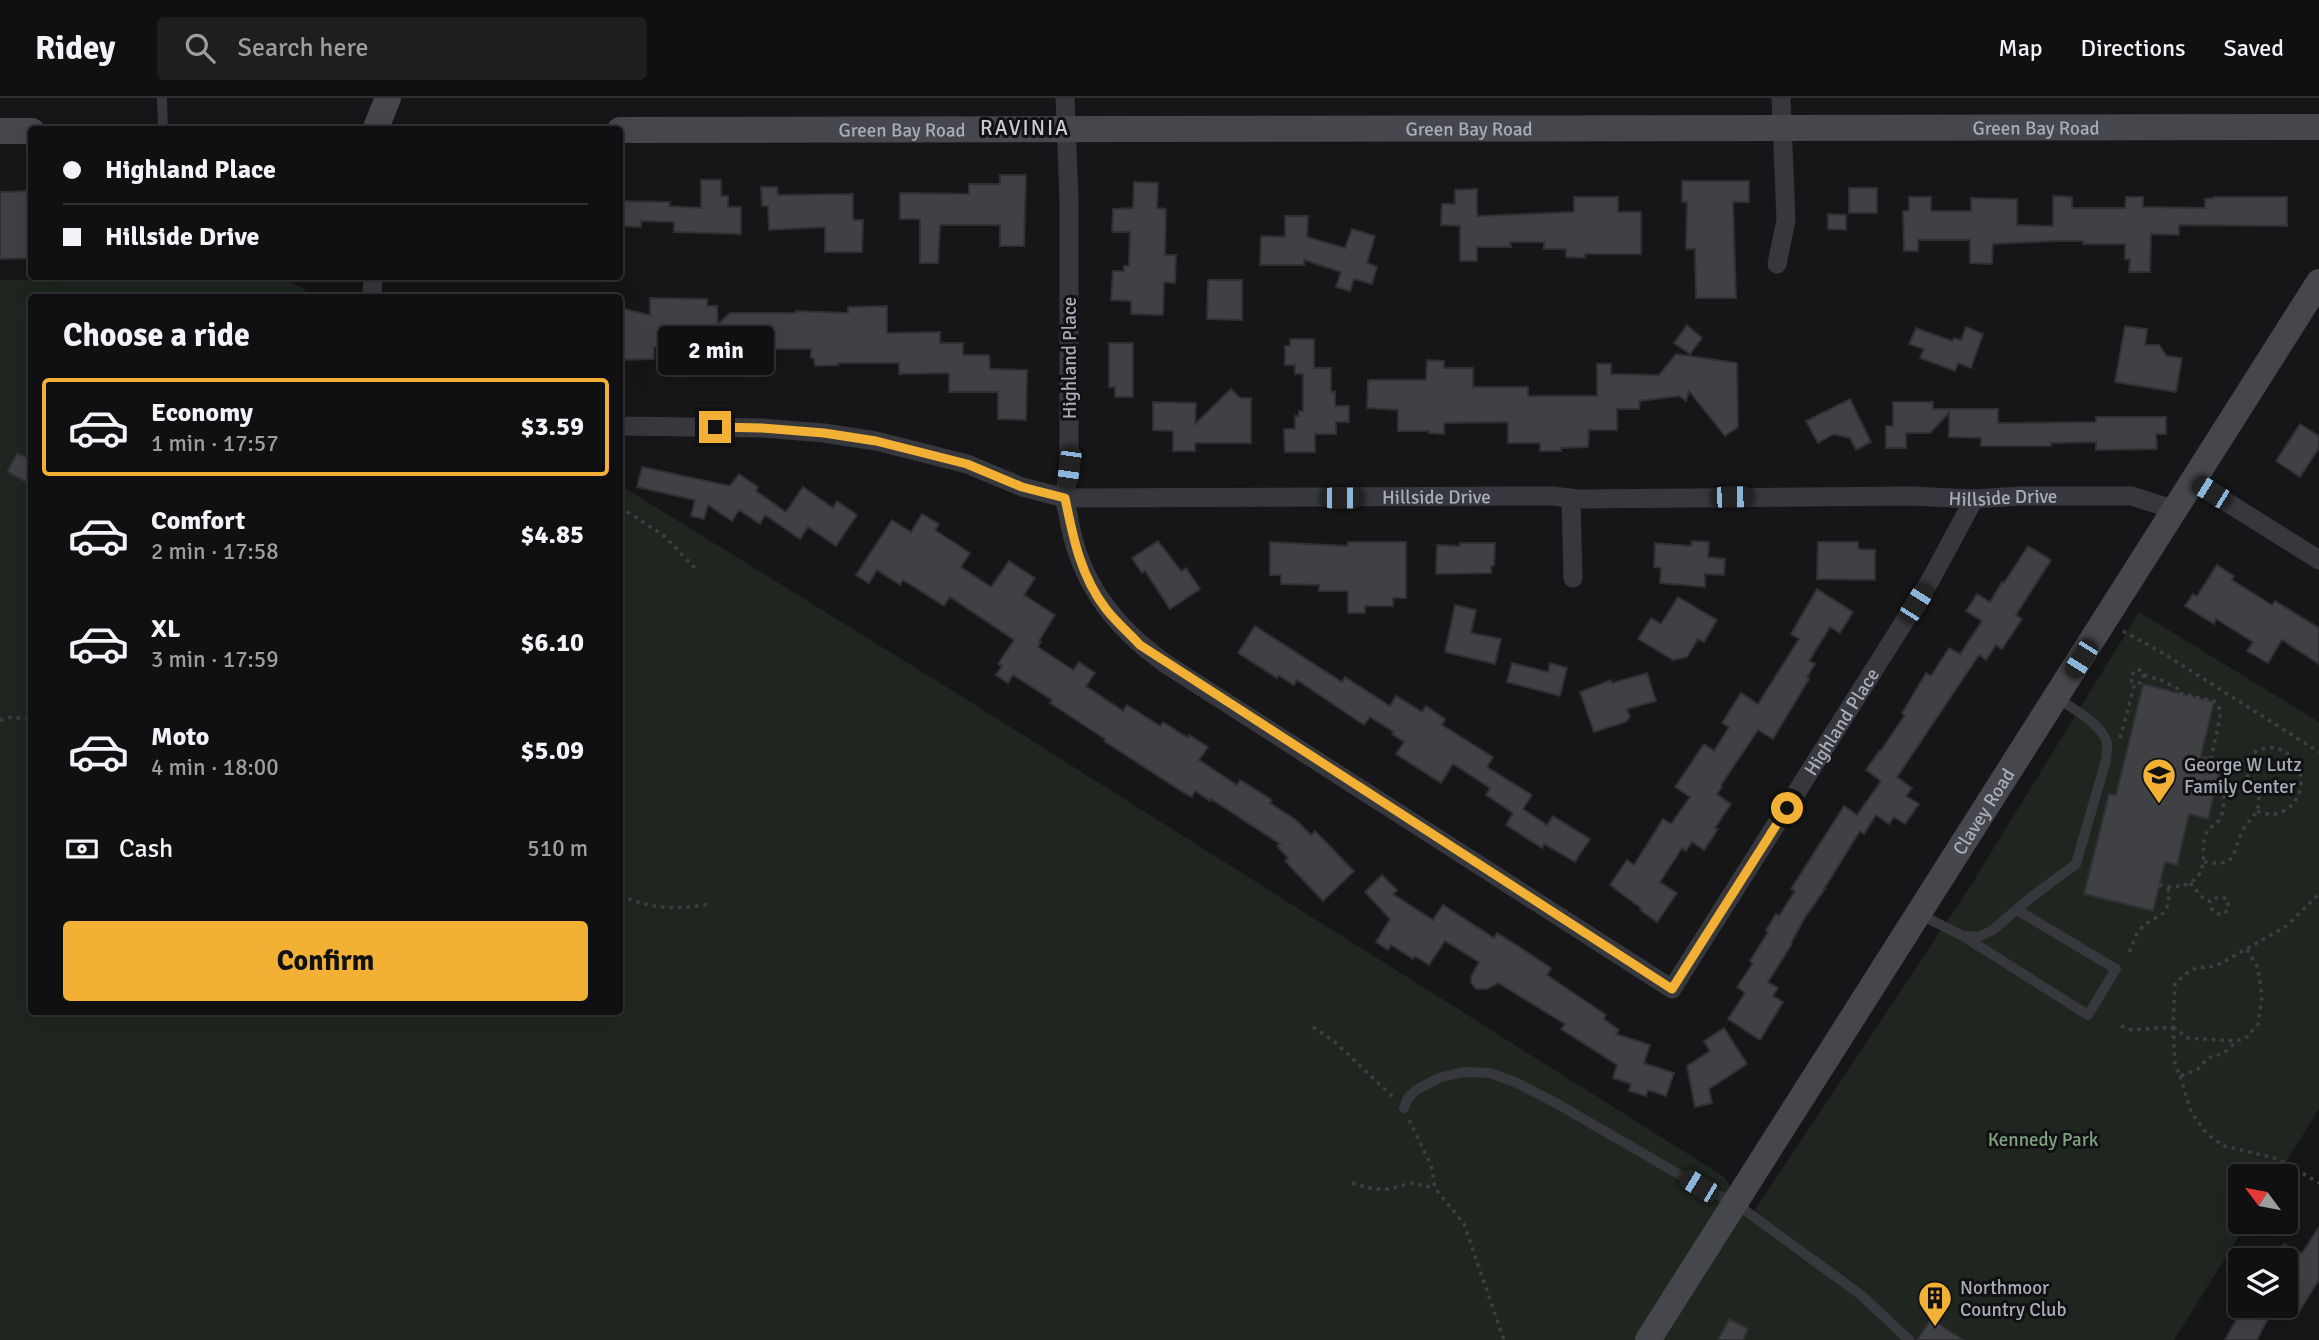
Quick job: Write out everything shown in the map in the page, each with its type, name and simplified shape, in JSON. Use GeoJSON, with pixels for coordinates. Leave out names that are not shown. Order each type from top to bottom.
{"type":"FeatureCollection","features":[{"type":"Feature","properties":{"kind":"main road"},"geometry":{"type":"LineString","coordinates":[[377,126],[388,98]]}},
{"type":"Feature","properties":{"kind":"main road","name":"Green Bay Road"},"geometry":{"type":"LineString","coordinates":[[623,130],[2319,127]]}},
{"type":"Feature","properties":{"kind":"main road"},"geometry":{"type":"LineString","coordinates":[[0,131],[28,131]]}},
{"type":"Feature","properties":{"kind":"main road","name":"Clavey Road"},"geometry":{"type":"LineString","coordinates":[[1648,1340],[2319,282]]}},
{"type":"Feature","properties":{"kind":"street","name":"Highland Place"},"geometry":{"type":"LineString","coordinates":[[1065,98],[1069,199],[1069,467],[1065,498],[1075,548],[1106,609],[1140,645],[1672,989],[1930,581],[1974,499]]}},
{"type":"Feature","properties":{"kind":"street"},"geometry":{"type":"LineString","coordinates":[[1777,264],[1786,220],[1781,98]]}},
{"type":"Feature","properties":{"kind":"street","name":"Hillside Drive"},"geometry":{"type":"LineString","coordinates":[[623,426],[762,428],[876,441],[967,464],[1022,487],[1065,498],[1911,496],[1974,499],[2021,496],[2132,496],[2175,510]]}},
{"type":"Feature","properties":{"kind":"street"},"geometry":{"type":"LineString","coordinates":[[2193,481],[2319,560]]}},
{"type":"Feature","properties":{"kind":"street"},"geometry":{"type":"LineString","coordinates":[[1571,498],[1573,578]]}},
{"type":"Feature","properties":{"kind":"lane"},"geometry":{"type":"LineString","coordinates":[[162,98],[163,126]]}},
{"type":"Feature","properties":{"kind":"lane"},"geometry":{"type":"LineString","coordinates":[[1962,936],[1978,937],[1993,930],[2076,864],[2106,760],[2107,745],[2101,731],[2056,697]]}},
{"type":"Feature","properties":{"kind":"lane"},"geometry":{"type":"LineString","coordinates":[[1919,914],[1962,936],[2088,1015],[2116,969],[2017,910]]}},
{"type":"Feature","properties":{"kind":"lane"},"geometry":{"type":"LineString","coordinates":[[1404,1108],[1408,1098],[1416,1090],[1439,1078],[1463,1072],[1490,1073],[1515,1082],[1699,1186],[1735,1203],[1861,1295],[1909,1340]]}},
{"type":"Feature","properties":{"kind":"path"},"geometry":{"type":"LineString","coordinates":[[623,509],[663,535],[697,570]]}},
{"type":"Feature","properties":{"kind":"path"},"geometry":{"type":"LineString","coordinates":[[2123,631],[2319,752]]}},
{"type":"Feature","properties":{"kind":"path"},"geometry":{"type":"LineString","coordinates":[[2135,684],[2130,679],[2138,669],[2144,675],[2178,689],[2178,692],[2214,701],[2218,705],[2220,716],[2207,778]]}},
{"type":"Feature","properties":{"kind":"path"},"geometry":{"type":"LineString","coordinates":[[2135,684],[2141,682],[2144,675]]}},
{"type":"Feature","properties":{"kind":"path"},"geometry":{"type":"LineString","coordinates":[[2118,747],[2135,684]]}},
{"type":"Feature","properties":{"kind":"path"},"geometry":{"type":"LineString","coordinates":[[0,720],[12,717],[28,719]]}},
{"type":"Feature","properties":{"kind":"path"},"geometry":{"type":"LineString","coordinates":[[2159,886],[2177,887],[2190,883],[2200,873],[2208,829],[2218,822],[2223,811],[2219,784],[2255,752],[2267,748],[2285,751],[2299,766],[2303,786],[2296,802],[2273,815],[2256,811]]}},
{"type":"Feature","properties":{"kind":"path"},"geometry":{"type":"LineString","coordinates":[[2204,862],[2222,864],[2230,860],[2242,831],[2259,804],[2257,790],[2248,775],[2239,767]]}},
{"type":"Feature","properties":{"kind":"path"},"geometry":{"type":"LineString","coordinates":[[2190,883],[2205,900],[2212,902]]}},
{"type":"Feature","properties":{"kind":"path"},"geometry":{"type":"LineString","coordinates":[[2129,952],[2139,930],[2165,912],[2169,903],[2168,887]]}},
{"type":"Feature","properties":{"kind":"path"},"geometry":{"type":"LineString","coordinates":[[2319,894],[2304,912],[2286,927],[2216,965],[2196,968],[2185,974],[2175,984],[2173,1027],[2175,1064],[2191,1112],[2207,1134],[2224,1146],[2278,1159],[2319,1183]]}},
{"type":"Feature","properties":{"kind":"path"},"geometry":{"type":"LineString","coordinates":[[623,897],[658,908],[681,909],[710,904]]}},
{"type":"Feature","properties":{"kind":"path"},"geometry":{"type":"LineString","coordinates":[[2223,897],[2230,905],[2222,915],[2215,913],[2212,902],[2223,897]]}},
{"type":"Feature","properties":{"kind":"path"},"geometry":{"type":"LineString","coordinates":[[2180,1076],[2198,1069],[2208,1058],[2224,1053],[2237,1041],[2247,1037],[2258,1024],[2262,998],[2258,968],[2246,948]]}},
{"type":"Feature","properties":{"kind":"path"},"geometry":{"type":"LineString","coordinates":[[2121,1026],[2133,1030],[2173,1027],[2189,1038],[2237,1041]]}},
{"type":"Feature","properties":{"kind":"path"},"geometry":{"type":"LineString","coordinates":[[1313,1027],[1335,1042],[1404,1108],[1431,1164],[1436,1188],[1464,1224],[1504,1340]]}},
{"type":"Feature","properties":{"kind":"path"},"geometry":{"type":"LineString","coordinates":[[1352,1183],[1373,1189],[1412,1184],[1436,1188]]}},
{"type":"Feature","properties":{"kind":"green space","name":"Northmoor Country Club"},"geometry":{"type":"Polygon","coordinates":[[[0,280],[288,280],[311,294],[28,294],[28,1015],[623,1015],[623,487],[961,696],[1723,1176],[1752,1214],[1971,885],[2139,612],[2319,722],[2319,1109],[2285,1164],[2228,1164],[2228,1234],[2240,1234],[2232,1248],[2228,1248],[2228,1254],[2174,1340],[0,1340],[0,280]]]}},
{"type":"Feature","properties":{"kind":"building"},"geometry":{"type":"Polygon","coordinates":[[[1000,175],[1026,175],[1024,246],[1000,246],[1000,225],[940,225],[938,263],[920,263],[920,219],[900,219],[900,193],[969,194],[969,184],[1000,184],[1000,175]]]}},
{"type":"Feature","properties":{"kind":"building"},"geometry":{"type":"Polygon","coordinates":[[[701,180],[721,180],[721,196],[728,196],[728,207],[741,207],[741,234],[674,232],[674,222],[641,221],[641,227],[623,226],[623,201],[670,202],[669,206],[701,208],[701,180]]]}},
{"type":"Feature","properties":{"kind":"building"},"geometry":{"type":"Polygon","coordinates":[[[1682,181],[1749,181],[1749,202],[1733,202],[1736,298],[1696,298],[1695,249],[1686,249],[1687,202],[1682,202],[1682,181]]]}},
{"type":"Feature","properties":{"kind":"building"},"geometry":{"type":"Polygon","coordinates":[[[1134,182],[1158,183],[1157,208],[1166,209],[1165,255],[1176,255],[1175,283],[1164,282],[1163,315],[1131,314],[1131,301],[1111,300],[1113,271],[1124,271],[1124,266],[1129,266],[1130,232],[1112,232],[1113,209],[1133,208],[1134,182]]]}},
{"type":"Feature","properties":{"kind":"building"},"geometry":{"type":"Polygon","coordinates":[[[761,187],[777,187],[778,195],[853,194],[853,220],[863,220],[862,252],[825,252],[825,227],[769,230],[768,206],[762,206],[761,187]]]}},
{"type":"Feature","properties":{"kind":"building"},"geometry":{"type":"Polygon","coordinates":[[[1849,188],[1877,188],[1877,213],[1849,213],[1849,188]]]}},
{"type":"Feature","properties":{"kind":"building"},"geometry":{"type":"Polygon","coordinates":[[[1477,189],[1477,216],[1574,212],[1574,197],[1618,197],[1618,212],[1641,212],[1641,254],[1585,254],[1585,258],[1566,257],[1566,249],[1544,249],[1544,242],[1510,242],[1511,247],[1477,247],[1477,261],[1460,261],[1460,226],[1441,225],[1442,204],[1455,204],[1455,190],[1477,189]]]}},
{"type":"Feature","properties":{"kind":"building"},"geometry":{"type":"Polygon","coordinates":[[[28,191],[28,258],[0,259],[0,192],[28,191]]]}},
{"type":"Feature","properties":{"kind":"building"},"geometry":{"type":"Polygon","coordinates":[[[2053,196],[2072,197],[2072,208],[2125,208],[2126,197],[2143,197],[2143,207],[2205,208],[2205,199],[2214,197],[2287,197],[2287,226],[2179,225],[2179,235],[2151,234],[2150,272],[2129,272],[2130,259],[2125,259],[2125,244],[2056,241],[1993,244],[1992,264],[1970,263],[1970,240],[1918,240],[1918,251],[1904,251],[1903,211],[1909,211],[1909,197],[1931,197],[1931,211],[1971,211],[1971,198],[2017,199],[2017,225],[2053,226],[2053,196]]]}},
{"type":"Feature","properties":{"kind":"building"},"geometry":{"type":"Polygon","coordinates":[[[1828,214],[1846,215],[1846,230],[1828,229],[1828,214]]]}},
{"type":"Feature","properties":{"kind":"building"},"geometry":{"type":"Polygon","coordinates":[[[1285,216],[1308,216],[1307,237],[1345,248],[1352,229],[1375,236],[1367,263],[1377,267],[1372,284],[1354,279],[1350,291],[1336,287],[1341,272],[1304,260],[1304,265],[1260,265],[1261,236],[1285,237],[1285,216]]]}},
{"type":"Feature","properties":{"kind":"building"},"geometry":{"type":"Polygon","coordinates":[[[1208,280],[1242,280],[1242,320],[1207,319],[1208,280]]]}},
{"type":"Feature","properties":{"kind":"building"},"geometry":{"type":"Polygon","coordinates":[[[650,298],[707,299],[707,306],[717,306],[718,324],[730,313],[848,313],[848,307],[887,306],[887,333],[940,332],[940,343],[963,343],[963,355],[989,355],[990,369],[1027,370],[1026,420],[998,419],[998,392],[949,392],[949,373],[899,374],[899,363],[838,363],[815,366],[811,349],[770,349],[770,374],[747,374],[747,342],[707,342],[707,354],[689,354],[689,347],[654,347],[654,359],[623,360],[623,309],[650,315],[650,298]]]}},
{"type":"Feature","properties":{"kind":"building"},"geometry":{"type":"Polygon","coordinates":[[[1687,325],[1702,338],[1690,354],[1674,343],[1687,325]]]}},
{"type":"Feature","properties":{"kind":"building"},"geometry":{"type":"Polygon","coordinates":[[[2125,326],[2147,329],[2145,345],[2159,345],[2167,356],[2182,358],[2176,392],[2115,382],[2125,326]]]}},
{"type":"Feature","properties":{"kind":"building"},"geometry":{"type":"Polygon","coordinates":[[[1966,327],[1983,334],[1971,368],[1958,363],[1955,371],[1920,358],[1924,349],[1909,344],[1916,328],[1952,341],[1954,338],[1961,340],[1966,327]]]}},
{"type":"Feature","properties":{"kind":"building"},"geometry":{"type":"Polygon","coordinates":[[[1290,339],[1314,339],[1314,368],[1331,368],[1331,392],[1335,391],[1335,406],[1349,406],[1349,422],[1336,422],[1336,434],[1315,434],[1315,452],[1285,452],[1284,429],[1295,429],[1295,416],[1299,416],[1299,411],[1303,411],[1303,374],[1295,374],[1295,365],[1285,365],[1285,346],[1290,346],[1290,339]]]}},
{"type":"Feature","properties":{"kind":"building"},"geometry":{"type":"Polygon","coordinates":[[[1109,343],[1133,343],[1133,397],[1115,397],[1115,387],[1109,387],[1109,343]]]}},
{"type":"Feature","properties":{"kind":"building"},"geometry":{"type":"Polygon","coordinates":[[[1676,354],[1737,363],[1738,427],[1725,436],[1689,391],[1686,401],[1679,396],[1640,401],[1639,409],[1617,409],[1617,430],[1589,430],[1588,447],[1540,451],[1540,443],[1508,443],[1508,422],[1444,423],[1444,434],[1398,431],[1398,410],[1367,408],[1368,380],[1426,380],[1427,360],[1444,361],[1444,368],[1473,368],[1473,387],[1528,387],[1528,396],[1597,396],[1597,364],[1611,364],[1611,374],[1659,375],[1676,354]]]}},
{"type":"Feature","properties":{"kind":"building"},"geometry":{"type":"Polygon","coordinates":[[[1231,389],[1240,398],[1251,398],[1251,443],[1195,443],[1195,451],[1173,451],[1173,431],[1153,430],[1153,402],[1196,403],[1195,424],[1231,389]]]}},
{"type":"Feature","properties":{"kind":"building"},"geometry":{"type":"Polygon","coordinates":[[[1850,399],[1871,442],[1856,450],[1850,438],[1834,434],[1818,443],[1806,421],[1850,399]]]}},
{"type":"Feature","properties":{"kind":"building"},"geometry":{"type":"Polygon","coordinates":[[[1893,402],[1933,402],[1933,409],[1998,409],[1998,423],[2096,422],[2096,417],[2166,417],[2166,434],[2156,434],[2157,449],[2096,450],[2096,442],[2051,443],[2051,446],[1981,446],[1981,438],[1949,437],[1949,413],[1930,433],[1906,433],[1906,448],[1886,448],[1886,426],[1893,426],[1893,402]]]}},
{"type":"Feature","properties":{"kind":"building"},"geometry":{"type":"Polygon","coordinates":[[[2300,424],[2319,436],[2319,448],[2300,477],[2276,461],[2300,424]]]}},
{"type":"Feature","properties":{"kind":"building"},"geometry":{"type":"Polygon","coordinates":[[[17,453],[28,458],[28,483],[7,472],[17,453]]]}},
{"type":"Feature","properties":{"kind":"building"},"geometry":{"type":"Polygon","coordinates":[[[642,467],[730,486],[739,474],[758,487],[756,491],[786,512],[803,487],[833,508],[837,501],[857,515],[836,546],[808,527],[800,539],[765,515],[760,524],[739,510],[732,521],[708,505],[704,519],[691,516],[695,500],[637,487],[642,467]]]}},
{"type":"Feature","properties":{"kind":"building"},"geometry":{"type":"Polygon","coordinates":[[[922,514],[939,524],[935,530],[970,553],[961,567],[991,587],[1009,561],[1035,578],[1024,595],[1055,615],[1038,647],[1073,670],[1079,662],[1095,673],[1086,686],[1123,711],[1127,705],[1160,726],[1163,722],[1208,747],[1199,760],[1237,785],[1240,780],[1272,800],[1270,803],[1296,820],[1311,835],[1315,831],[1354,871],[1323,901],[1285,861],[1288,858],[1277,846],[1280,844],[1211,799],[1210,801],[1195,791],[1192,797],[1184,793],[1104,741],[1105,739],[1050,703],[1052,700],[1013,675],[1008,683],[996,675],[1002,666],[998,664],[1014,640],[950,597],[944,606],[903,580],[900,585],[877,570],[869,583],[856,575],[892,520],[911,532],[922,514]]]}},
{"type":"Feature","properties":{"kind":"building"},"geometry":{"type":"Polygon","coordinates":[[[1158,541],[1181,571],[1186,568],[1200,589],[1170,609],[1145,571],[1142,573],[1132,558],[1158,541]]]}},
{"type":"Feature","properties":{"kind":"building"},"geometry":{"type":"Polygon","coordinates":[[[1692,541],[1709,542],[1708,557],[1725,559],[1724,575],[1705,574],[1705,587],[1660,583],[1661,568],[1654,567],[1655,543],[1691,546],[1692,541]]]}},
{"type":"Feature","properties":{"kind":"building"},"geometry":{"type":"Polygon","coordinates":[[[1270,542],[1348,546],[1348,542],[1406,542],[1406,598],[1393,598],[1393,606],[1365,606],[1365,613],[1348,613],[1348,591],[1319,591],[1319,585],[1281,584],[1281,575],[1270,575],[1270,542]]]}},
{"type":"Feature","properties":{"kind":"building"},"geometry":{"type":"Polygon","coordinates":[[[1818,542],[1858,542],[1858,549],[1875,550],[1875,580],[1817,579],[1818,542]]]}},
{"type":"Feature","properties":{"kind":"building"},"geometry":{"type":"Polygon","coordinates":[[[1460,543],[1495,543],[1491,573],[1436,574],[1437,545],[1460,546],[1460,543]]]}},
{"type":"Feature","properties":{"kind":"building"},"geometry":{"type":"Polygon","coordinates":[[[2028,546],[2051,560],[2016,615],[2022,619],[2002,649],[1996,645],[1986,660],[1979,655],[1897,777],[1912,788],[1906,796],[1919,804],[1905,824],[1894,817],[1889,824],[1876,815],[1864,834],[1860,831],[1804,919],[1768,982],[1778,988],[1773,996],[1783,1002],[1760,1040],[1728,1019],[1745,993],[1737,987],[1753,963],[1750,961],[1768,932],[1766,930],[1795,891],[1791,889],[1844,806],[1857,815],[1881,781],[1866,770],[1905,715],[1902,713],[1926,673],[1931,676],[1949,648],[1960,654],[1982,621],[1966,611],[1977,594],[1990,602],[2028,546]]]}},
{"type":"Feature","properties":{"kind":"building"},"geometry":{"type":"Polygon","coordinates":[[[2217,565],[2234,576],[2232,580],[2272,605],[2275,601],[2319,628],[2319,664],[2282,640],[2268,663],[2247,651],[2253,642],[2216,619],[2214,624],[2185,606],[2193,594],[2197,596],[2217,565]]]}},
{"type":"Feature","properties":{"kind":"building"},"geometry":{"type":"Polygon","coordinates":[[[1817,589],[1853,612],[1840,633],[1830,627],[1809,661],[1815,664],[1807,677],[1809,679],[1773,739],[1758,730],[1721,785],[1717,794],[1731,804],[1704,850],[1692,842],[1686,851],[1682,848],[1660,882],[1677,893],[1657,922],[1610,885],[1627,860],[1634,865],[1663,819],[1671,824],[1690,797],[1675,787],[1704,744],[1714,751],[1729,727],[1722,723],[1741,693],[1758,704],[1799,639],[1791,634],[1817,589]]]}},
{"type":"Feature","properties":{"kind":"building"},"geometry":{"type":"Polygon","coordinates":[[[1678,597],[1717,620],[1704,642],[1698,639],[1687,657],[1673,660],[1638,639],[1651,618],[1661,624],[1678,597]]]}},
{"type":"Feature","properties":{"kind":"building"},"geometry":{"type":"Polygon","coordinates":[[[1455,605],[1476,610],[1471,633],[1501,639],[1495,664],[1445,652],[1455,605]]]}},
{"type":"Feature","properties":{"kind":"building"},"geometry":{"type":"Polygon","coordinates":[[[1255,626],[1342,682],[1345,677],[1390,706],[1396,696],[1422,712],[1426,706],[1445,719],[1442,725],[1493,757],[1487,767],[1532,795],[1523,809],[1547,825],[1553,816],[1590,839],[1575,862],[1544,844],[1542,848],[1506,825],[1513,813],[1486,795],[1490,788],[1453,764],[1441,783],[1396,754],[1404,742],[1392,734],[1394,732],[1370,717],[1364,725],[1297,680],[1294,685],[1278,675],[1277,678],[1238,653],[1255,626]]]}},
{"type":"Feature","properties":{"kind":"building"},"geometry":{"type":"Polygon","coordinates":[[[1512,663],[1548,672],[1550,663],[1567,668],[1560,696],[1507,682],[1512,663]]]}},
{"type":"Feature","properties":{"kind":"building"},"geometry":{"type":"Polygon","coordinates":[[[1647,673],[1656,701],[1627,709],[1630,717],[1626,722],[1594,732],[1580,692],[1611,680],[1612,683],[1647,673]]]}},
{"type":"Feature","properties":{"kind":"building","name":"George W Lutz Family Center"},"geometry":{"type":"Polygon","coordinates":[[[2143,684],[2214,702],[2201,756],[2222,762],[2208,819],[2189,814],[2177,865],[2165,862],[2153,911],[2084,894],[2109,794],[2116,795],[2143,684]]]}},
{"type":"Feature","properties":{"kind":"building"},"geometry":{"type":"Polygon","coordinates":[[[1382,875],[1397,890],[1393,894],[1433,920],[1443,905],[1494,938],[1497,933],[1518,946],[1551,968],[1547,975],[1606,1015],[1604,1019],[1619,1030],[1616,1034],[1650,1045],[1644,1063],[1674,1073],[1666,1096],[1648,1090],[1646,1096],[1629,1091],[1631,1084],[1613,1078],[1617,1065],[1561,1029],[1565,1024],[1498,983],[1487,989],[1476,989],[1471,983],[1471,977],[1479,962],[1445,941],[1429,965],[1415,956],[1413,959],[1391,945],[1388,950],[1376,942],[1390,919],[1365,892],[1382,875]]]}},
{"type":"Feature","properties":{"kind":"building"},"geometry":{"type":"Polygon","coordinates":[[[1724,1028],[1747,1064],[1709,1089],[1712,1103],[1695,1107],[1687,1066],[1710,1051],[1704,1041],[1724,1028]]]}},
{"type":"Feature","properties":{"kind":"building"},"geometry":{"type":"Polygon","coordinates":[[[2319,1227],[2319,1280],[2298,1313],[2298,1253],[2302,1253],[2319,1227]]]}},
{"type":"Feature","properties":{"kind":"building"},"geometry":{"type":"Polygon","coordinates":[[[2237,1318],[2268,1318],[2257,1340],[2225,1340],[2237,1318]]]}},
{"type":"Feature","properties":{"kind":"building"},"geometry":{"type":"Polygon","coordinates":[[[1729,1319],[1748,1329],[1743,1340],[1718,1340],[1729,1319]]]}},
{"type":"Feature","properties":{"kind":"building","name":"Northmoor Country Club"},"geometry":{"type":"Polygon","coordinates":[[[1931,1319],[1964,1340],[1917,1340],[1931,1319]]]}},
{"type":"Feature","properties":{"kind":"place","name":"George W Lutz Family Center"},"geometry":{"type":"Point","coordinates":[2159,805]}},
{"type":"Feature","properties":{"kind":"place","name":"Northmoor Country Club"},"geometry":{"type":"Point","coordinates":[1935,1328]}},
{"type":"Feature","properties":{"kind":"district","name":"RAVINIA"},"geometry":{"type":"Point","coordinates":[1025,128]}},
{"type":"Feature","properties":{"kind":"route"},"geometry":{"type":"LineString","coordinates":[[715,427],[824,433],[876,441],[967,464],[1022,487],[1065,498],[1075,548],[1087,576],[1106,609],[1140,645],[1672,989],[1787,808]]}},
{"type":"Feature","properties":{"kind":"park label","name":"Kennedy Park"},"geometry":{"type":"Point","coordinates":[2043,1139]}}]}
